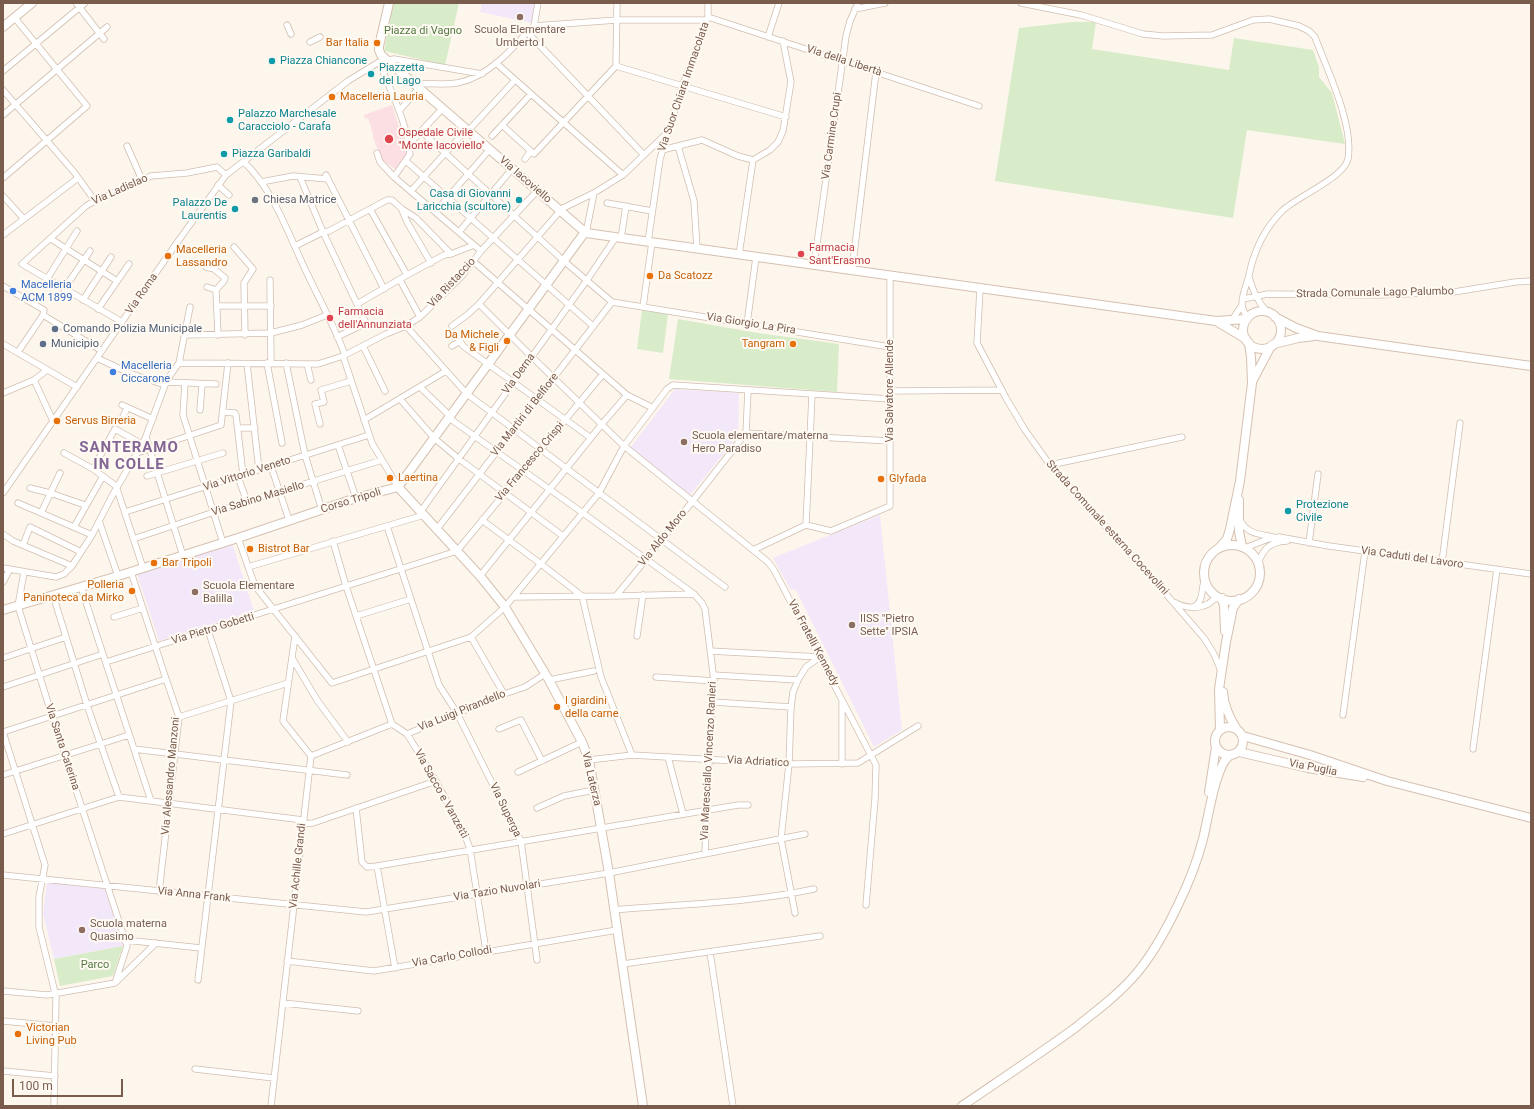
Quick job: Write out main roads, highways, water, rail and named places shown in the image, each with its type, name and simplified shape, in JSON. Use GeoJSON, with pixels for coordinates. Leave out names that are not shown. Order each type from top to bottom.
{"type":"FeatureCollection","features":[{"type":"Feature","properties":{"kind":"main road"},"geometry":{"type":"LineString","coordinates":[[3,27],[32,3]]}},
{"type":"Feature","properties":{"kind":"main road","name":"Via Iacoviello"},"geometry":{"type":"LineString","coordinates":[[389,3],[379,46],[382,61],[418,85],[537,191],[586,232]]}},
{"type":"Feature","properties":{"kind":"main road"},"geometry":{"type":"LineString","coordinates":[[398,487],[586,232],[852,271],[1216,321],[1247,318],[1257,312],[1267,312],[1296,328],[1318,336],[1531,366]]}},
{"type":"Feature","properties":{"kind":"main road"},"geometry":{"type":"LineString","coordinates":[[1252,383],[1272,345],[1278,339],[1280,330],[1278,321],[1275,317]]}},
{"type":"Feature","properties":{"kind":"main road"},"geometry":{"type":"LineString","coordinates":[[1220,548],[1230,529],[1240,481],[1252,383],[1252,357],[1243,330],[1247,318]]}},
{"type":"Feature","properties":{"kind":"main road"},"geometry":{"type":"LineString","coordinates":[[1216,321],[1247,341],[1252,346],[1262,349],[1298,338],[1318,336]]}},
{"type":"Feature","properties":{"kind":"main road"},"geometry":{"type":"LineString","coordinates":[[1240,481],[1239,518],[1244,547]]}},
{"type":"Feature","properties":{"kind":"main road","name":"Corso Tripoli"},"geometry":{"type":"LineString","coordinates":[[3,610],[183,556],[356,498],[398,487]]}},
{"type":"Feature","properties":{"kind":"main road","name":"Via Laterza"},"geometry":{"type":"LineString","coordinates":[[398,487],[480,576],[505,608],[547,677],[582,742],[589,760],[609,873],[643,1106]]}},
{"type":"Feature","properties":{"kind":"main road"},"geometry":{"type":"LineString","coordinates":[[1234,545],[1244,547],[1255,557],[1258,563],[1260,576],[1255,588],[1251,593],[1239,599],[1233,600],[1220,597],[1209,588],[1205,578],[1206,562],[1214,552],[1220,548],[1234,545]]}},
{"type":"Feature","properties":{"kind":"main road"},"geometry":{"type":"LineString","coordinates":[[1220,597],[1224,606],[1226,642]]}},
{"type":"Feature","properties":{"kind":"main road"},"geometry":{"type":"LineString","coordinates":[[1220,730],[1219,694],[1226,642],[1233,608],[1239,599]]}},
{"type":"Feature","properties":{"kind":"main road"},"geometry":{"type":"LineString","coordinates":[[962,1106],[1052,1045],[1109,1002],[1136,974],[1160,939],[1183,894],[1200,850],[1220,771],[1225,760],[1229,756],[1239,752],[1243,747],[1243,736],[1236,728],[1224,702],[1222,673]]}},
{"type":"Feature","properties":{"kind":"main road"},"geometry":{"type":"LineString","coordinates":[[1210,809],[1209,791],[1216,747],[1215,738],[1220,730],[1228,726],[1236,728]]}},
{"type":"Feature","properties":{"kind":"main road","name":"Via Puglia"},"geometry":{"type":"LineString","coordinates":[[1243,736],[1310,755],[1387,781],[1531,818]]}},
{"type":"Feature","properties":{"kind":"main road"},"geometry":{"type":"LineString","coordinates":[[1216,747],[1222,753],[1229,756]]}},
{"type":"Feature","properties":{"kind":"main road","name":"Via Puglia"},"geometry":{"type":"LineString","coordinates":[[1239,752],[1308,768],[1387,781]]}},
{"type":"Feature","properties":{"kind":"place","name":"Scuola Elementare Umberto I"},"geometry":{"type":"Point","coordinates":[520,17]}},
{"type":"Feature","properties":{"kind":"place","name":"Bar Italia"},"geometry":{"type":"Point","coordinates":[377,43]}},
{"type":"Feature","properties":{"kind":"place","name":"Piazza Chiancone"},"geometry":{"type":"Point","coordinates":[272,61]}},
{"type":"Feature","properties":{"kind":"place","name":"Piazzetta del Lago"},"geometry":{"type":"Point","coordinates":[371,74]}},
{"type":"Feature","properties":{"kind":"place","name":"Macelleria Lauria"},"geometry":{"type":"Point","coordinates":[332,97]}},
{"type":"Feature","properties":{"kind":"place","name":"Palazzo Marchesale Caracciolo - Carafa"},"geometry":{"type":"Point","coordinates":[230,120]}},
{"type":"Feature","properties":{"kind":"place","name":"Ospedale Civile \"Monte Iacoviello\""},"geometry":{"type":"Point","coordinates":[389,139]}},
{"type":"Feature","properties":{"kind":"place","name":"Piazza Garibaldi"},"geometry":{"type":"Point","coordinates":[224,154]}},
{"type":"Feature","properties":{"kind":"place","name":"Chiesa Matrice"},"geometry":{"type":"Point","coordinates":[255,200]}},
{"type":"Feature","properties":{"kind":"place","name":"Casa di Giovanni Laricchia (scultore)"},"geometry":{"type":"Point","coordinates":[519,200]}},
{"type":"Feature","properties":{"kind":"place","name":"Palazzo De Laurentis"},"geometry":{"type":"Point","coordinates":[235,209]}},
{"type":"Feature","properties":{"kind":"place","name":"Farmacia Sant'Erasmo"},"geometry":{"type":"Point","coordinates":[801,254]}},
{"type":"Feature","properties":{"kind":"place","name":"Macelleria Lassandro"},"geometry":{"type":"Point","coordinates":[168,256]}},
{"type":"Feature","properties":{"kind":"place","name":"Da Scatozz"},"geometry":{"type":"Point","coordinates":[650,276]}},
{"type":"Feature","properties":{"kind":"place","name":"Macelleria ACM 1899"},"geometry":{"type":"Point","coordinates":[13,291]}},
{"type":"Feature","properties":{"kind":"place","name":"Farmacia dell'Annunziata"},"geometry":{"type":"Point","coordinates":[330,318]}},
{"type":"Feature","properties":{"kind":"place","name":"Comando Polizia Municipale"},"geometry":{"type":"Point","coordinates":[55,329]}},
{"type":"Feature","properties":{"kind":"place","name":"Da Michele & Figli"},"geometry":{"type":"Point","coordinates":[507,341]}},
{"type":"Feature","properties":{"kind":"place","name":"Municipio"},"geometry":{"type":"Point","coordinates":[43,344]}},
{"type":"Feature","properties":{"kind":"place","name":"Tangram"},"geometry":{"type":"Point","coordinates":[793,344]}},
{"type":"Feature","properties":{"kind":"place","name":"Macelleria Ciccarone"},"geometry":{"type":"Point","coordinates":[113,372]}},
{"type":"Feature","properties":{"kind":"place","name":"Servus Birreria"},"geometry":{"type":"Point","coordinates":[57,421]}},
{"type":"Feature","properties":{"kind":"place","name":"Scuola elementare/materna Hero Paradiso"},"geometry":{"type":"Point","coordinates":[684,442]}},
{"type":"Feature","properties":{"kind":"place","name":"Laertina"},"geometry":{"type":"Point","coordinates":[390,478]}},
{"type":"Feature","properties":{"kind":"place","name":"Glyfada"},"geometry":{"type":"Point","coordinates":[881,479]}},
{"type":"Feature","properties":{"kind":"place","name":"Protezione Civile"},"geometry":{"type":"Point","coordinates":[1288,511]}},
{"type":"Feature","properties":{"kind":"place","name":"Bistrot Bar"},"geometry":{"type":"Point","coordinates":[250,549]}},
{"type":"Feature","properties":{"kind":"place","name":"Bar Tripoli"},"geometry":{"type":"Point","coordinates":[154,563]}},
{"type":"Feature","properties":{"kind":"place","name":"Polleria Paninoteca da Mirko"},"geometry":{"type":"Point","coordinates":[132,591]}},
{"type":"Feature","properties":{"kind":"place","name":"Scuola Elementare Balilla"},"geometry":{"type":"Point","coordinates":[195,592]}},
{"type":"Feature","properties":{"kind":"place","name":"IISS \"Pietro Sette\" IPSIA"},"geometry":{"type":"Point","coordinates":[852,625]}},
{"type":"Feature","properties":{"kind":"place","name":"I giardini della carne"},"geometry":{"type":"Point","coordinates":[557,707]}},
{"type":"Feature","properties":{"kind":"place","name":"Scuola materna Quasimo"},"geometry":{"type":"Point","coordinates":[82,930]}},
{"type":"Feature","properties":{"kind":"place","name":"Victorian Living Pub"},"geometry":{"type":"Point","coordinates":[18,1034]}},
{"type":"Feature","properties":{"kind":"district","name":"SANTERAMO IN COLLE"},"geometry":{"type":"Point","coordinates":[129,456]}},
{"type":"Feature","properties":{"kind":"park label","name":"Piazza di Vagno"},"geometry":{"type":"Point","coordinates":[423,31]}},
{"type":"Feature","properties":{"kind":"park label","name":"Parco"},"geometry":{"type":"Point","coordinates":[95,965]}}]}
